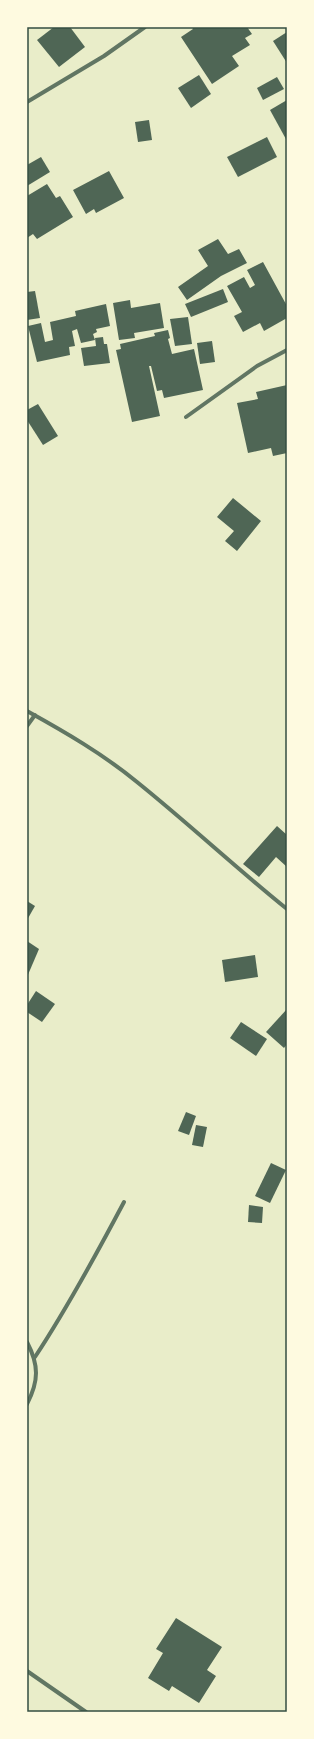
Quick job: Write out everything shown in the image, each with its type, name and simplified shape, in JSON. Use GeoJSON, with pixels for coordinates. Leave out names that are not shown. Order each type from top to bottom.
{"type":"FeatureCollection","features":[{"type":"Feature","properties":{"kind":"street"},"geometry":{"type":"LineString","coordinates":[[27,102],[104,56],[145,27]]}},
{"type":"Feature","properties":{"kind":"street"},"geometry":{"type":"LineString","coordinates":[[186,416],[257,366],[287,350]]}},
{"type":"Feature","properties":{"kind":"street"},"geometry":{"type":"LineString","coordinates":[[27,711],[75,738],[136,781],[287,910]]}},
{"type":"Feature","properties":{"kind":"street"},"geometry":{"type":"LineString","coordinates":[[27,726],[35,715]]}},
{"type":"Feature","properties":{"kind":"street"},"geometry":{"type":"LineString","coordinates":[[35,1357],[85,1276],[124,1202]]}},
{"type":"Feature","properties":{"kind":"street"},"geometry":{"type":"LineString","coordinates":[[27,1342],[35,1357],[36,1377],[27,1404]]}},
{"type":"Feature","properties":{"kind":"street"},"geometry":{"type":"LineString","coordinates":[[27,1671],[86,1712]]}},
{"type":"Feature","properties":{"kind":"building"},"geometry":{"type":"Polygon","coordinates":[[[54,27],[70,27],[85,47],[59,67],[37,40],[54,27]]]}},
{"type":"Feature","properties":{"kind":"building"},"geometry":{"type":"Polygon","coordinates":[[[192,27],[247,27],[252,34],[245,38],[250,45],[232,56],[239,66],[212,84],[181,37],[193,29],[192,27]]]}},
{"type":"Feature","properties":{"kind":"building"},"geometry":{"type":"Polygon","coordinates":[[[287,32],[287,63],[273,41],[287,32]]]}},
{"type":"Feature","properties":{"kind":"building"},"geometry":{"type":"Polygon","coordinates":[[[199,75],[211,94],[191,108],[178,88],[199,75]]]}},
{"type":"Feature","properties":{"kind":"building"},"geometry":{"type":"Polygon","coordinates":[[[277,77],[284,89],[263,100],[257,88],[277,77]]]}},
{"type":"Feature","properties":{"kind":"building"},"geometry":{"type":"Polygon","coordinates":[[[287,100],[287,141],[270,110],[287,100]]]}},
{"type":"Feature","properties":{"kind":"building"},"geometry":{"type":"Polygon","coordinates":[[[149,120],[152,140],[138,142],[135,122],[149,120]]]}},
{"type":"Feature","properties":{"kind":"building"},"geometry":{"type":"Polygon","coordinates":[[[267,137],[277,157],[238,177],[227,157],[267,137]]]}},
{"type":"Feature","properties":{"kind":"building"},"geometry":{"type":"Polygon","coordinates":[[[41,157],[50,172],[27,186],[27,165],[41,157]]]}},
{"type":"Feature","properties":{"kind":"building"},"geometry":{"type":"Polygon","coordinates":[[[109,171],[124,198],[96,213],[94,209],[86,214],[73,190],[109,171]]]}},
{"type":"Feature","properties":{"kind":"building"},"geometry":{"type":"Polygon","coordinates":[[[47,184],[56,198],[60,196],[73,217],[37,239],[33,234],[27,238],[27,196],[47,184]]]}},
{"type":"Feature","properties":{"kind":"building"},"geometry":{"type":"Polygon","coordinates":[[[218,239],[228,254],[239,249],[247,263],[221,276],[187,300],[178,287],[208,266],[198,250],[218,239]]]}},
{"type":"Feature","properties":{"kind":"building"},"geometry":{"type":"Polygon","coordinates":[[[263,262],[287,306],[287,318],[264,331],[260,323],[243,332],[234,316],[242,312],[227,286],[244,277],[250,288],[255,285],[247,270],[263,262]]]}},
{"type":"Feature","properties":{"kind":"building"},"geometry":{"type":"Polygon","coordinates":[[[223,289],[228,302],[191,317],[185,304],[223,289]]]}},
{"type":"Feature","properties":{"kind":"building"},"geometry":{"type":"Polygon","coordinates":[[[35,291],[40,318],[27,320],[27,292],[35,291]]]}},
{"type":"Feature","properties":{"kind":"building"},"geometry":{"type":"Polygon","coordinates":[[[130,300],[131,308],[160,303],[164,328],[134,333],[135,338],[119,340],[113,303],[130,300]]]}},
{"type":"Feature","properties":{"kind":"building"},"geometry":{"type":"Polygon","coordinates":[[[106,304],[110,326],[96,329],[97,332],[93,334],[95,340],[81,343],[77,329],[72,331],[75,346],[69,347],[70,355],[37,362],[28,326],[41,323],[45,342],[53,340],[50,322],[76,316],[75,311],[106,304]]]}},
{"type":"Feature","properties":{"kind":"building"},"geometry":{"type":"Polygon","coordinates":[[[188,317],[192,344],[175,346],[170,319],[188,317]]]}},
{"type":"Feature","properties":{"kind":"building"},"geometry":{"type":"Polygon","coordinates":[[[168,330],[170,338],[168,339],[172,354],[194,349],[203,390],[164,398],[162,390],[157,391],[151,366],[149,366],[160,416],[132,422],[116,350],[121,349],[120,344],[155,336],[154,333],[168,330]]]}},
{"type":"Feature","properties":{"kind":"building"},"geometry":{"type":"Polygon","coordinates":[[[103,337],[104,344],[107,344],[110,363],[84,366],[81,348],[96,346],[95,338],[103,337]]]}},
{"type":"Feature","properties":{"kind":"building"},"geometry":{"type":"Polygon","coordinates":[[[212,341],[215,362],[200,364],[197,343],[212,341]]]}},
{"type":"Feature","properties":{"kind":"building"},"geometry":{"type":"Polygon","coordinates":[[[287,385],[287,453],[273,456],[271,448],[248,453],[237,403],[258,399],[256,392],[287,385]]]}},
{"type":"Feature","properties":{"kind":"building"},"geometry":{"type":"Polygon","coordinates":[[[38,404],[58,436],[43,445],[27,420],[27,410],[38,404]]]}},
{"type":"Feature","properties":{"kind":"building"},"geometry":{"type":"Polygon","coordinates":[[[233,498],[261,521],[237,551],[225,541],[234,531],[217,517],[233,498]]]}},
{"type":"Feature","properties":{"kind":"building"},"geometry":{"type":"Polygon","coordinates":[[[277,826],[287,835],[287,867],[276,857],[259,877],[243,864],[277,826]]]}},
{"type":"Feature","properties":{"kind":"building"},"geometry":{"type":"Polygon","coordinates":[[[27,901],[35,906],[27,920],[27,901]]]}},
{"type":"Feature","properties":{"kind":"building"},"geometry":{"type":"Polygon","coordinates":[[[27,941],[39,949],[27,977],[27,941]]]}},
{"type":"Feature","properties":{"kind":"building"},"geometry":{"type":"Polygon","coordinates":[[[255,955],[258,977],[225,982],[222,960],[255,955]]]}},
{"type":"Feature","properties":{"kind":"building"},"geometry":{"type":"Polygon","coordinates":[[[36,991],[55,1004],[42,1022],[27,1012],[27,1005],[36,991]]]}},
{"type":"Feature","properties":{"kind":"building"},"geometry":{"type":"Polygon","coordinates":[[[287,1009],[287,1044],[284,1048],[266,1032],[287,1009]]]}},
{"type":"Feature","properties":{"kind":"building"},"geometry":{"type":"Polygon","coordinates":[[[241,1022],[267,1039],[256,1056],[230,1038],[241,1022]]]}},
{"type":"Feature","properties":{"kind":"building"},"geometry":{"type":"Polygon","coordinates":[[[186,1112],[196,1116],[189,1135],[178,1131],[186,1112]]]}},
{"type":"Feature","properties":{"kind":"building"},"geometry":{"type":"Polygon","coordinates":[[[196,1125],[207,1127],[203,1147],[192,1145],[196,1125]]]}},
{"type":"Feature","properties":{"kind":"building"},"geometry":{"type":"Polygon","coordinates":[[[271,1163],[286,1170],[270,1203],[255,1196],[271,1163]]]}},
{"type":"Feature","properties":{"kind":"building"},"geometry":{"type":"Polygon","coordinates":[[[249,1205],[263,1207],[262,1223],[248,1222],[249,1205]]]}},
{"type":"Feature","properties":{"kind":"building"},"geometry":{"type":"Polygon","coordinates":[[[176,1618],[222,1647],[207,1670],[216,1676],[199,1703],[172,1686],[169,1691],[148,1678],[163,1653],[156,1649],[176,1618]]]}}]}
